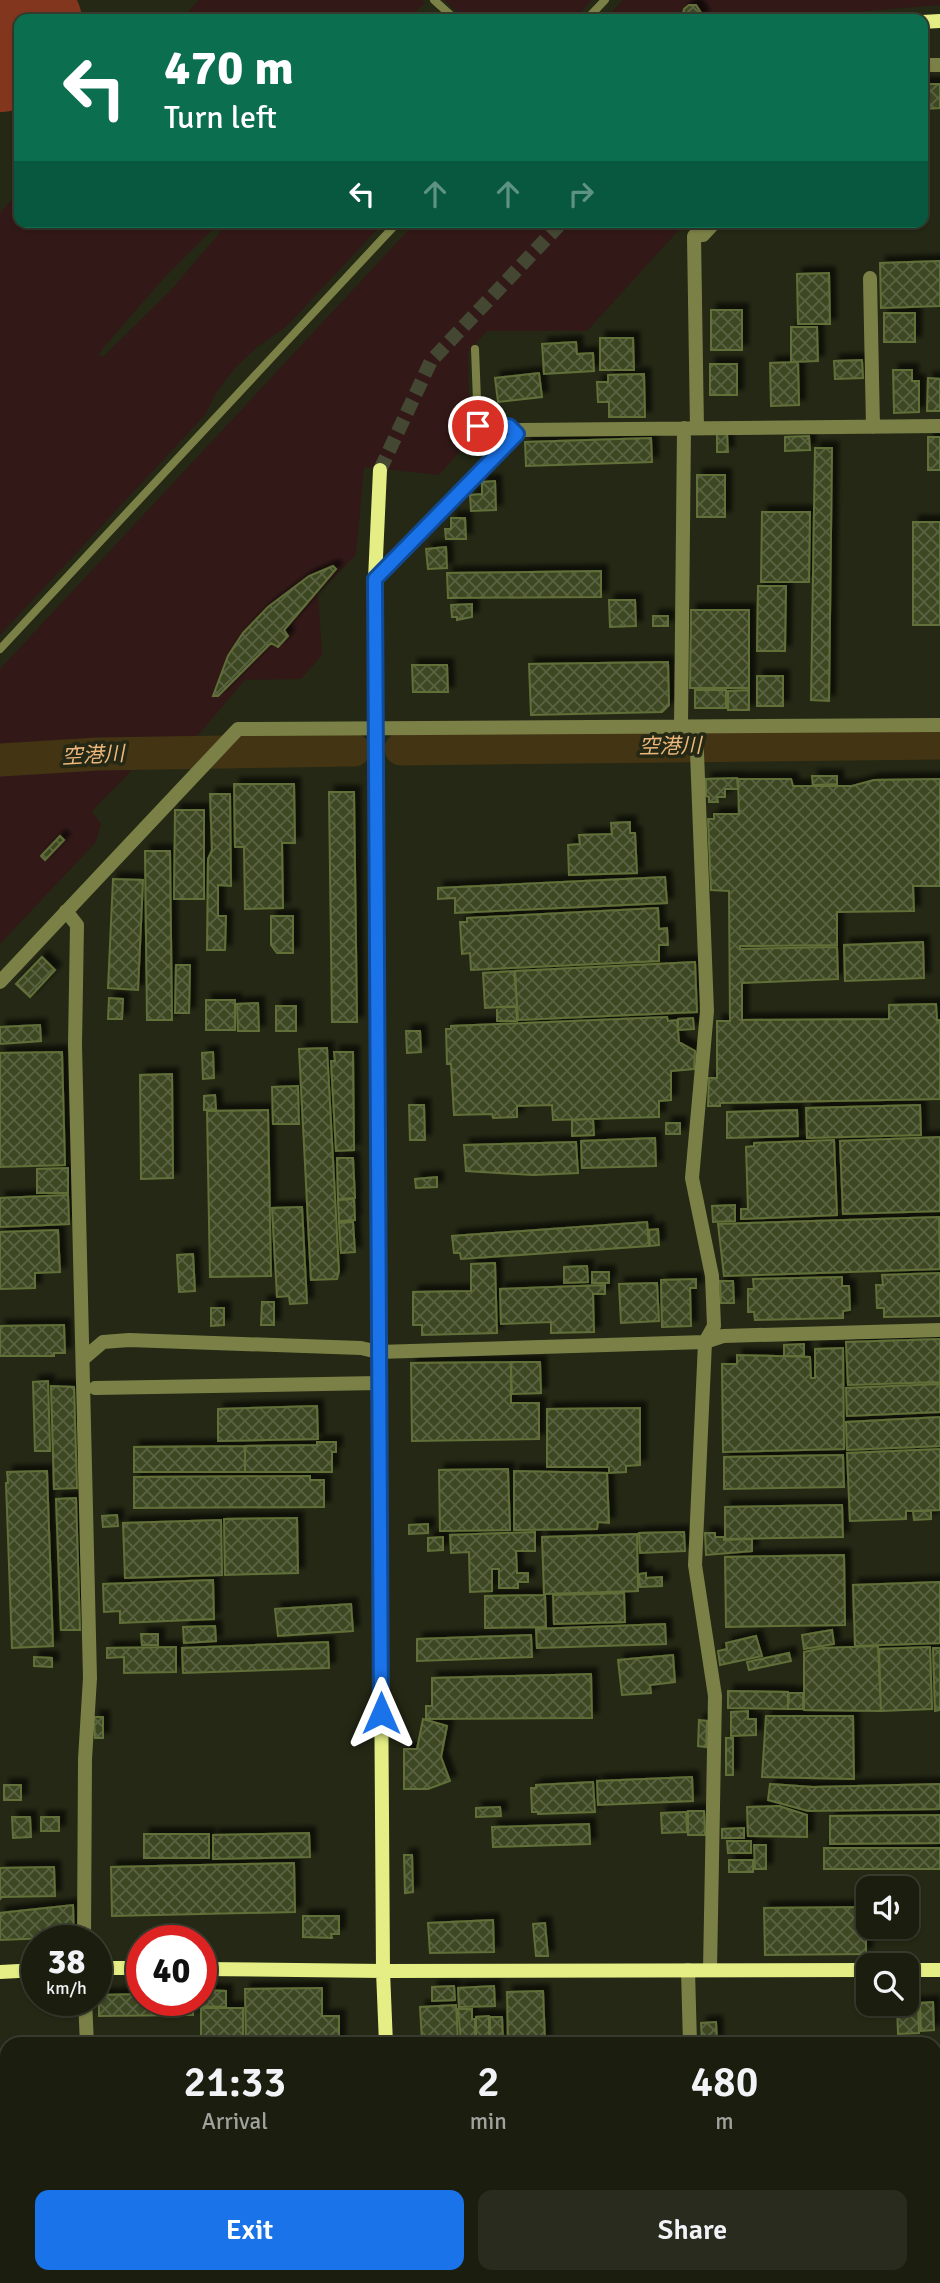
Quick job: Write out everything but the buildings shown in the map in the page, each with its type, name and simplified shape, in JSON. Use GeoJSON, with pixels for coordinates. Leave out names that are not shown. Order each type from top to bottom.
{"type":"FeatureCollection","features":[{"type":"Feature","properties":{"kind":"street"},"geometry":{"type":"LineString","coordinates":[[708,228],[698,236],[690,428],[691,730],[697,765],[707,1011],[692,1178],[712,1276],[714,1326],[705,1342],[695,1565],[715,1696],[710,1970]]}},
{"type":"Feature","properties":{"kind":"street"},"geometry":{"type":"LineString","coordinates":[[870,278],[873,427]]}},
{"type":"Feature","properties":{"kind":"street"},"geometry":{"type":"LineString","coordinates":[[375,579],[521,430],[940,426]]}},
{"type":"Feature","properties":{"kind":"street"},"geometry":{"type":"LineString","coordinates":[[380,470],[375,579],[374,729],[383,1971],[386,2037]]}},
{"type":"Feature","properties":{"kind":"street"},"geometry":{"type":"LineString","coordinates":[[0,982],[238,729],[691,730],[940,725]]}},
{"type":"Feature","properties":{"kind":"street"},"geometry":{"type":"LineString","coordinates":[[66,911],[77,925],[75,1045],[90,1678],[85,1759],[84,1925]]}},
{"type":"Feature","properties":{"kind":"street"},"geometry":{"type":"LineString","coordinates":[[83,1359],[103,1342],[130,1340],[361,1348],[379,1352],[705,1342],[723,1336],[940,1330]]}},
{"type":"Feature","properties":{"kind":"street"},"geometry":{"type":"LineString","coordinates":[[95,1388],[379,1383]]}},
{"type":"Feature","properties":{"kind":"street"},"geometry":{"type":"LineString","coordinates":[[217,1969],[856,1970]]}},
{"type":"Feature","properties":{"kind":"street"},"geometry":{"type":"LineString","coordinates":[[688,1970],[690,2037]]}},
{"type":"Feature","properties":{"kind":"street"},"geometry":{"type":"LineString","coordinates":[[919,1970],[940,1970]]}},
{"type":"Feature","properties":{"kind":"street"},"geometry":{"type":"LineString","coordinates":[[0,1972],[21,1971]]}},
{"type":"Feature","properties":{"kind":"street"},"geometry":{"type":"LineString","coordinates":[[86,2016],[87,2037]]}},
{"type":"Feature","properties":{"kind":"lane"},"geometry":{"type":"LineString","coordinates":[[434,0],[449,14]]}},
{"type":"Feature","properties":{"kind":"lane"},"geometry":{"type":"LineString","coordinates":[[592,14],[605,0]]}},
{"type":"Feature","properties":{"kind":"lane"},"geometry":{"type":"LineString","coordinates":[[0,649],[392,228]]}},
{"type":"Feature","properties":{"kind":"lane"},"geometry":{"type":"LineString","coordinates":[[475,349],[478,426],[509,426],[517,434]]}},
{"type":"Feature","properties":{"kind":"shaded area"},"geometry":{"type":"Polygon","coordinates":[[[199,0],[422,0],[425,3],[414,14],[186,14],[199,0]]]}},
{"type":"Feature","properties":{"kind":"shaded area"},"geometry":{"type":"Polygon","coordinates":[[[444,0],[592,0],[579,14],[459,14],[444,0]]]}},
{"type":"Feature","properties":{"kind":"shaded area"},"geometry":{"type":"Polygon","coordinates":[[[623,0],[940,0],[940,5],[839,14],[610,14],[623,0]]]}},
{"type":"Feature","properties":{"kind":"shaded area"},"geometry":{"type":"Polygon","coordinates":[[[14,198],[14,228],[214,228],[163,279],[98,354],[103,357],[171,290],[224,228],[378,228],[286,327],[257,347],[235,368],[216,393],[205,415],[0,635],[0,213],[14,198]]]}},
{"type":"Feature","properties":{"kind":"shaded area"},"geometry":{"type":"Polygon","coordinates":[[[410,228],[681,228],[587,331],[487,331],[468,352],[470,440],[439,475],[364,467],[356,555],[318,593],[322,655],[301,679],[245,680],[168,766],[134,768],[92,811],[101,824],[96,842],[0,944],[0,669],[410,228]]]}},
{"type":"Feature","properties":{"kind":"waterway","name":"空港川"},"geometry":{"type":"LineString","coordinates":[[401,749],[940,743]]}},
{"type":"Feature","properties":{"kind":"waterway","name":"空港川"},"geometry":{"type":"LineString","coordinates":[[0,760],[98,754],[354,750]]}},
{"type":"Feature","properties":{"kind":"runway"},"geometry":{"type":"LineString","coordinates":[[0,48],[14,33]]}},
{"type":"Feature","properties":{"kind":"tunnel"},"geometry":{"type":"LineString","coordinates":[[380,470],[431,361],[556,228]]}},
{"type":"Feature","properties":{"kind":"route"},"geometry":{"type":"LineString","coordinates":[[381,1713],[375,579],[517,434],[509,426],[478,426]]}}]}
